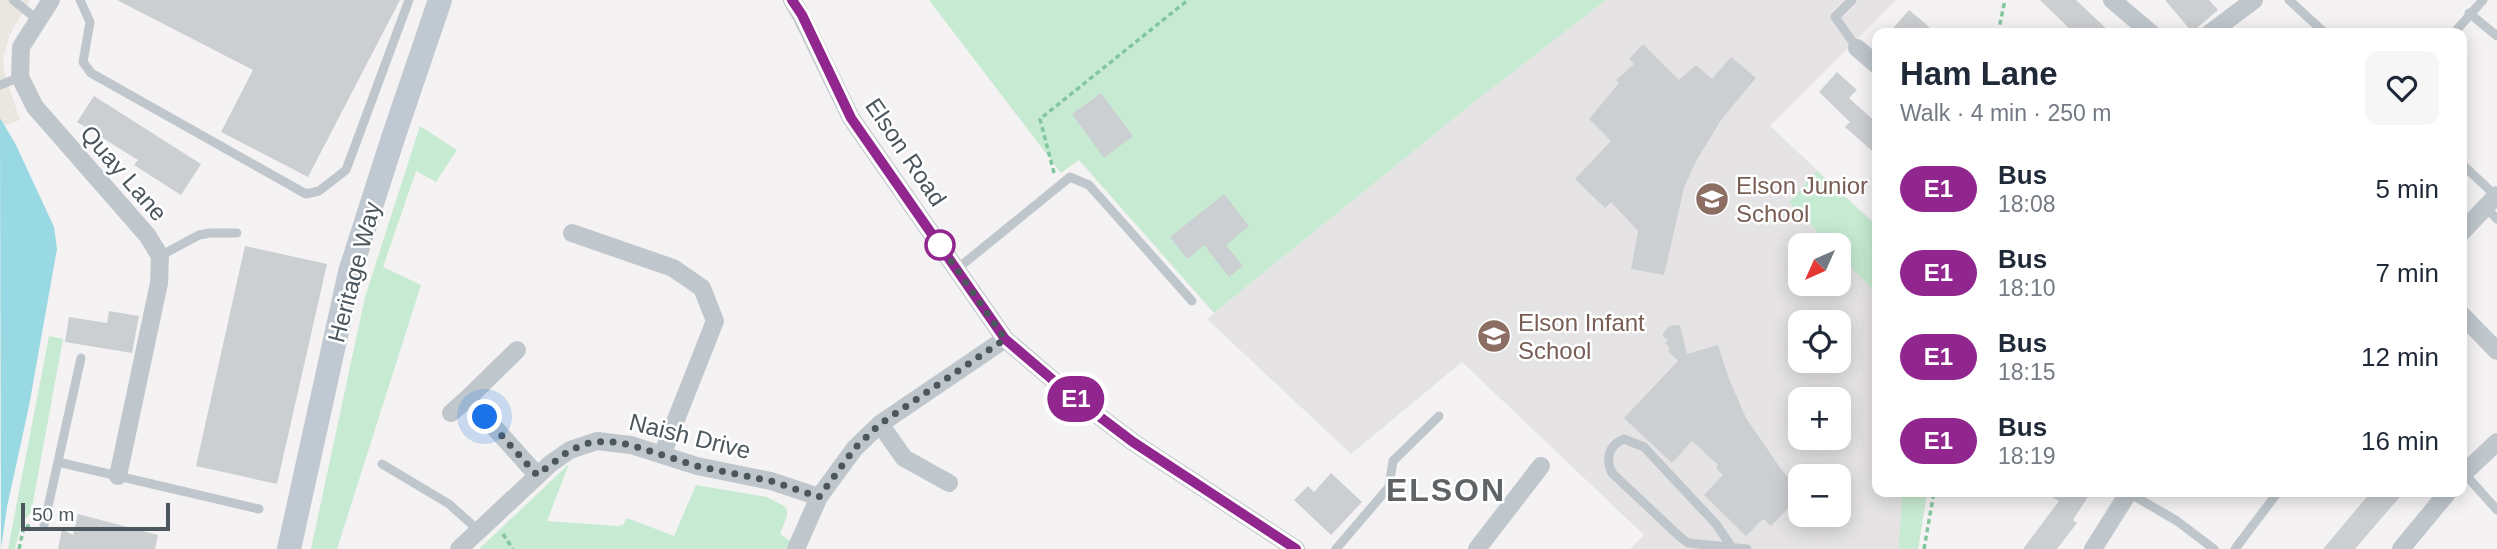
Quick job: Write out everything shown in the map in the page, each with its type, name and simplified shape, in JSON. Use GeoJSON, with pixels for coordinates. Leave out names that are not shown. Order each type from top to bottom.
{"type":"FeatureCollection","features":[{"type":"Feature","properties":{"kind":"street"},"geometry":{"type":"LineString","coordinates":[[20,77],[21,47],[51,0]]}},
{"type":"Feature","properties":{"kind":"street","name":"Heritage Way"},"geometry":{"type":"LineString","coordinates":[[289,549],[350,272],[440,0]]}},
{"type":"Feature","properties":{"kind":"street","name":"Elson Road"},"geometry":{"type":"LineString","coordinates":[[792,0],[802,15],[851,118],[1005,339],[1067,392],[1133,442],[1296,549]]}},
{"type":"Feature","properties":{"kind":"street"},"geometry":{"type":"LineString","coordinates":[[2112,0],[2145,28]]}},
{"type":"Feature","properties":{"kind":"street"},"geometry":{"type":"LineString","coordinates":[[2217,28],[2254,0]]}},
{"type":"Feature","properties":{"kind":"street"},"geometry":{"type":"LineString","coordinates":[[1857,48],[1872,61]]}},
{"type":"Feature","properties":{"kind":"street","name":"Quay Lane"},"geometry":{"type":"LineString","coordinates":[[20,77],[35,107],[147,235],[160,256],[159,282],[118,476]]}},
{"type":"Feature","properties":{"kind":"street"},"geometry":{"type":"LineString","coordinates":[[2467,228],[2494,204]]}},
{"type":"Feature","properties":{"kind":"street"},"geometry":{"type":"LineString","coordinates":[[572,233],[673,268],[702,288],[715,321],[662,455]]}},
{"type":"Feature","properties":{"kind":"street"},"geometry":{"type":"LineString","coordinates":[[2467,320],[2497,351]]}},
{"type":"Feature","properties":{"kind":"street"},"geometry":{"type":"LineString","coordinates":[[796,549],[819,497],[855,448],[880,424],[1005,339]]}},
{"type":"Feature","properties":{"kind":"street"},"geometry":{"type":"LineString","coordinates":[[451,413],[517,350]]}},
{"type":"Feature","properties":{"kind":"street"},"geometry":{"type":"LineString","coordinates":[[468,398],[537,475]]}},
{"type":"Feature","properties":{"kind":"street"},"geometry":{"type":"LineString","coordinates":[[880,424],[904,458],[949,483]]}},
{"type":"Feature","properties":{"kind":"street","name":"Naish Drive"},"geometry":{"type":"LineString","coordinates":[[458,549],[537,475],[570,450],[589,443],[617,442],[697,466],[771,481],[819,497]]}},
{"type":"Feature","properties":{"kind":"street"},"geometry":{"type":"LineString","coordinates":[[2467,469],[2497,442]]}},
{"type":"Feature","properties":{"kind":"street"},"geometry":{"type":"LineString","coordinates":[[1478,549],[1541,466]]}},
{"type":"Feature","properties":{"kind":"street"},"geometry":{"type":"LineString","coordinates":[[2093,549],[2126,497]]}},
{"type":"Feature","properties":{"kind":"street"},"geometry":{"type":"LineString","coordinates":[[2401,549],[2444,497]]}},
{"type":"Feature","properties":{"kind":"lane"},"geometry":{"type":"LineString","coordinates":[[13,0],[38,20]]}},
{"type":"Feature","properties":{"kind":"lane"},"geometry":{"type":"LineString","coordinates":[[80,0],[90,22],[83,62],[91,73],[306,194],[319,191],[346,170],[409,0]]}},
{"type":"Feature","properties":{"kind":"lane"},"geometry":{"type":"LineString","coordinates":[[1852,0],[1835,17],[1857,48]]}},
{"type":"Feature","properties":{"kind":"lane"},"geometry":{"type":"LineString","coordinates":[[2289,0],[2320,28]]}},
{"type":"Feature","properties":{"kind":"lane"},"geometry":{"type":"LineString","coordinates":[[2458,28],[2483,0]]}},
{"type":"Feature","properties":{"kind":"lane"},"geometry":{"type":"LineString","coordinates":[[2469,13],[2497,36]]}},
{"type":"Feature","properties":{"kind":"lane"},"geometry":{"type":"LineString","coordinates":[[0,85],[20,77]]}},
{"type":"Feature","properties":{"kind":"lane"},"geometry":{"type":"LineString","coordinates":[[2467,170],[2494,204]]}},
{"type":"Feature","properties":{"kind":"lane"},"geometry":{"type":"LineString","coordinates":[[957,269],[1070,177],[1089,185],[1192,301]]}},
{"type":"Feature","properties":{"kind":"lane"},"geometry":{"type":"LineString","coordinates":[[160,256],[199,235],[237,233]]}},
{"type":"Feature","properties":{"kind":"lane"},"geometry":{"type":"LineString","coordinates":[[44,525],[80,358]]}},
{"type":"Feature","properties":{"kind":"lane"},"geometry":{"type":"LineString","coordinates":[[1336,549],[1389,487],[1392,461],[1439,416]]}},
{"type":"Feature","properties":{"kind":"lane"},"geometry":{"type":"LineString","coordinates":[[1731,546],[1716,524],[1644,447],[1624,439],[1616,442],[1609,452],[1608,464],[1612,472],[1679,536],[1688,543],[1747,549]]}},
{"type":"Feature","properties":{"kind":"lane"},"geometry":{"type":"LineString","coordinates":[[58,463],[259,509]]}},
{"type":"Feature","properties":{"kind":"lane"},"geometry":{"type":"LineString","coordinates":[[382,464],[449,504],[478,530]]}},
{"type":"Feature","properties":{"kind":"lane"},"geometry":{"type":"LineString","coordinates":[[2467,477],[2497,510]]}},
{"type":"Feature","properties":{"kind":"lane"},"geometry":{"type":"LineString","coordinates":[[2137,497],[2177,521],[2214,549]]}},
{"type":"Feature","properties":{"kind":"lane"},"geometry":{"type":"LineString","coordinates":[[2235,549],[2274,497]]}},
{"type":"Feature","properties":{"kind":"path"},"geometry":{"type":"LineString","coordinates":[[1057,186],[1040,119],[1188,0]]}},
{"type":"Feature","properties":{"kind":"path"},"geometry":{"type":"LineString","coordinates":[[1999,28],[2005,0]]}},
{"type":"Feature","properties":{"kind":"path"},"geometry":{"type":"LineString","coordinates":[[1924,549],[1933,497]]}},
{"type":"Feature","properties":{"kind":"path"},"geometry":{"type":"LineString","coordinates":[[19,549],[24,526],[44,525]]}},
{"type":"Feature","properties":{"kind":"shaded area"},"geometry":{"type":"Polygon","coordinates":[[[0,0],[30,0],[10,34],[3,59],[5,75],[20,120],[3,126],[0,118],[0,0]]]}},
{"type":"Feature","properties":{"kind":"shaded area","name":"Elson Infant School"},"geometry":{"type":"Polygon","coordinates":[[[1606,0],[1896,0],[1770,126],[1872,221],[1872,497],[1926,497],[1918,549],[1630,549],[1644,535],[1462,362],[1351,454],[1207,319],[1478,99],[1606,0]]]}},
{"type":"Feature","properties":{"kind":"green space"},"geometry":{"type":"Polygon","coordinates":[[[929,0],[1606,0],[1478,99],[1214,313],[1079,160],[1061,173],[929,0]]]}},
{"type":"Feature","properties":{"kind":"green space"},"geometry":{"type":"Polygon","coordinates":[[[420,126],[457,150],[436,182],[416,171],[383,267],[421,285],[337,549],[311,549],[365,297],[420,126]]]}},
{"type":"Feature","properties":{"kind":"green space"},"geometry":{"type":"Polygon","coordinates":[[[1817,171],[1872,221],[1872,289],[1852,268],[1852,233],[1819,233],[1789,202],[1817,171]]]}},
{"type":"Feature","properties":{"kind":"green space"},"geometry":{"type":"Polygon","coordinates":[[[49,336],[63,339],[31,513],[22,521],[15,549],[8,549],[49,336]]]}},
{"type":"Feature","properties":{"kind":"green space"},"geometry":{"type":"Polygon","coordinates":[[[569,464],[547,521],[618,526],[623,525],[627,518],[674,536],[696,485],[767,497],[784,506],[787,516],[780,534],[790,541],[786,549],[479,549],[569,464]]]}},
{"type":"Feature","properties":{"kind":"green space"},"geometry":{"type":"Polygon","coordinates":[[[1902,497],[1926,497],[1918,549],[1899,549],[1902,497]]]}},
{"type":"Feature","properties":{"kind":"water"},"geometry":{"type":"Polygon","coordinates":[[[0,118],[16,145],[54,227],[57,249],[1,549],[0,118]]]}},
{"type":"Feature","properties":{"kind":"building"},"geometry":{"type":"Polygon","coordinates":[[[117,0],[400,0],[308,177],[221,132],[253,70],[117,0]]]}},
{"type":"Feature","properties":{"kind":"building"},"geometry":{"type":"Polygon","coordinates":[[[2040,0],[2076,0],[2106,28],[2069,28],[2040,0]]]}},
{"type":"Feature","properties":{"kind":"building"},"geometry":{"type":"Polygon","coordinates":[[[2165,0],[2209,0],[2218,10],[2197,28],[2189,28],[2165,0]]]}},
{"type":"Feature","properties":{"kind":"building"},"geometry":{"type":"Polygon","coordinates":[[[1909,10],[1930,28],[1893,28],[1909,10]]]}},
{"type":"Feature","properties":{"kind":"building"},"geometry":{"type":"Polygon","coordinates":[[[1643,44],[1679,80],[1696,65],[1712,79],[1731,57],[1756,78],[1721,120],[1696,161],[1684,188],[1664,275],[1631,269],[1638,231],[1611,202],[1605,208],[1575,179],[1611,141],[1589,119],[1619,83],[1616,80],[1634,64],[1629,59],[1643,44]]]}},
{"type":"Feature","properties":{"kind":"building"},"geometry":{"type":"Polygon","coordinates":[[[1837,72],[1857,90],[1849,98],[1872,119],[1872,151],[1845,127],[1850,122],[1819,92],[1837,72]]]}},
{"type":"Feature","properties":{"kind":"building"},"geometry":{"type":"Polygon","coordinates":[[[1101,93],[1133,136],[1104,158],[1072,114],[1101,93]]]}},
{"type":"Feature","properties":{"kind":"building"},"geometry":{"type":"Polygon","coordinates":[[[94,96],[201,164],[181,195],[134,165],[138,160],[77,122],[94,96]]]}},
{"type":"Feature","properties":{"kind":"building"},"geometry":{"type":"Polygon","coordinates":[[[1224,194],[1249,226],[1226,245],[1243,266],[1229,277],[1204,245],[1187,259],[1170,237],[1224,194]]]}},
{"type":"Feature","properties":{"kind":"building"},"geometry":{"type":"Polygon","coordinates":[[[245,246],[327,264],[277,484],[196,466],[245,246]]]}},
{"type":"Feature","properties":{"kind":"building"},"geometry":{"type":"Polygon","coordinates":[[[109,311],[139,316],[132,353],[65,342],[69,317],[107,323],[109,311]]]}},
{"type":"Feature","properties":{"kind":"building"},"geometry":{"type":"Polygon","coordinates":[[[1680,325],[1687,354],[1718,345],[1746,418],[1788,477],[1788,508],[1771,526],[1763,519],[1746,536],[1704,495],[1723,475],[1716,468],[1718,465],[1692,441],[1672,463],[1624,418],[1678,361],[1668,351],[1670,349],[1665,343],[1668,341],[1662,335],[1669,326],[1680,325]]]}},
{"type":"Feature","properties":{"kind":"building"},"geometry":{"type":"Polygon","coordinates":[[[1331,473],[1362,502],[1331,535],[1294,500],[1308,486],[1314,492],[1331,473]]]}},
{"type":"Feature","properties":{"kind":"building"},"geometry":{"type":"Polygon","coordinates":[[[2052,497],[2088,497],[2073,520],[2077,523],[2057,549],[2023,549],[2059,501],[2052,497]]]}},
{"type":"Feature","properties":{"kind":"building"},"geometry":{"type":"Polygon","coordinates":[[[2367,497],[2400,497],[2355,549],[2323,549],[2367,497]]]}},
{"type":"Feature","properties":{"kind":"building"},"geometry":{"type":"Polygon","coordinates":[[[78,514],[158,535],[155,549],[58,549],[62,529],[73,535],[78,514]]]}},
{"type":"Feature","properties":{"kind":"bus line","name":"E1"},"geometry":{"type":"LineString","coordinates":[[792,0],[802,15],[851,118],[1005,339],[1067,392],[1133,442],[1296,549]]}},
{"type":"Feature","properties":{"kind":"place","name":"Elson Junior School"},"geometry":{"type":"Point","coordinates":[1712,199]}},
{"type":"Feature","properties":{"kind":"place","name":"Elson Infant School"},"geometry":{"type":"Point","coordinates":[1494,336]}},
{"type":"Feature","properties":{"kind":"district","name":"ELSON"},"geometry":{"type":"Point","coordinates":[1446,490]}},
{"type":"Feature","properties":{"kind":"route"},"geometry":{"type":"LineString","coordinates":[[485,417],[537,475],[570,450],[597,441],[607,441],[631,445],[697,466],[753,476],[819,497],[855,448],[880,424],[1005,339],[940,245]]}}]}
